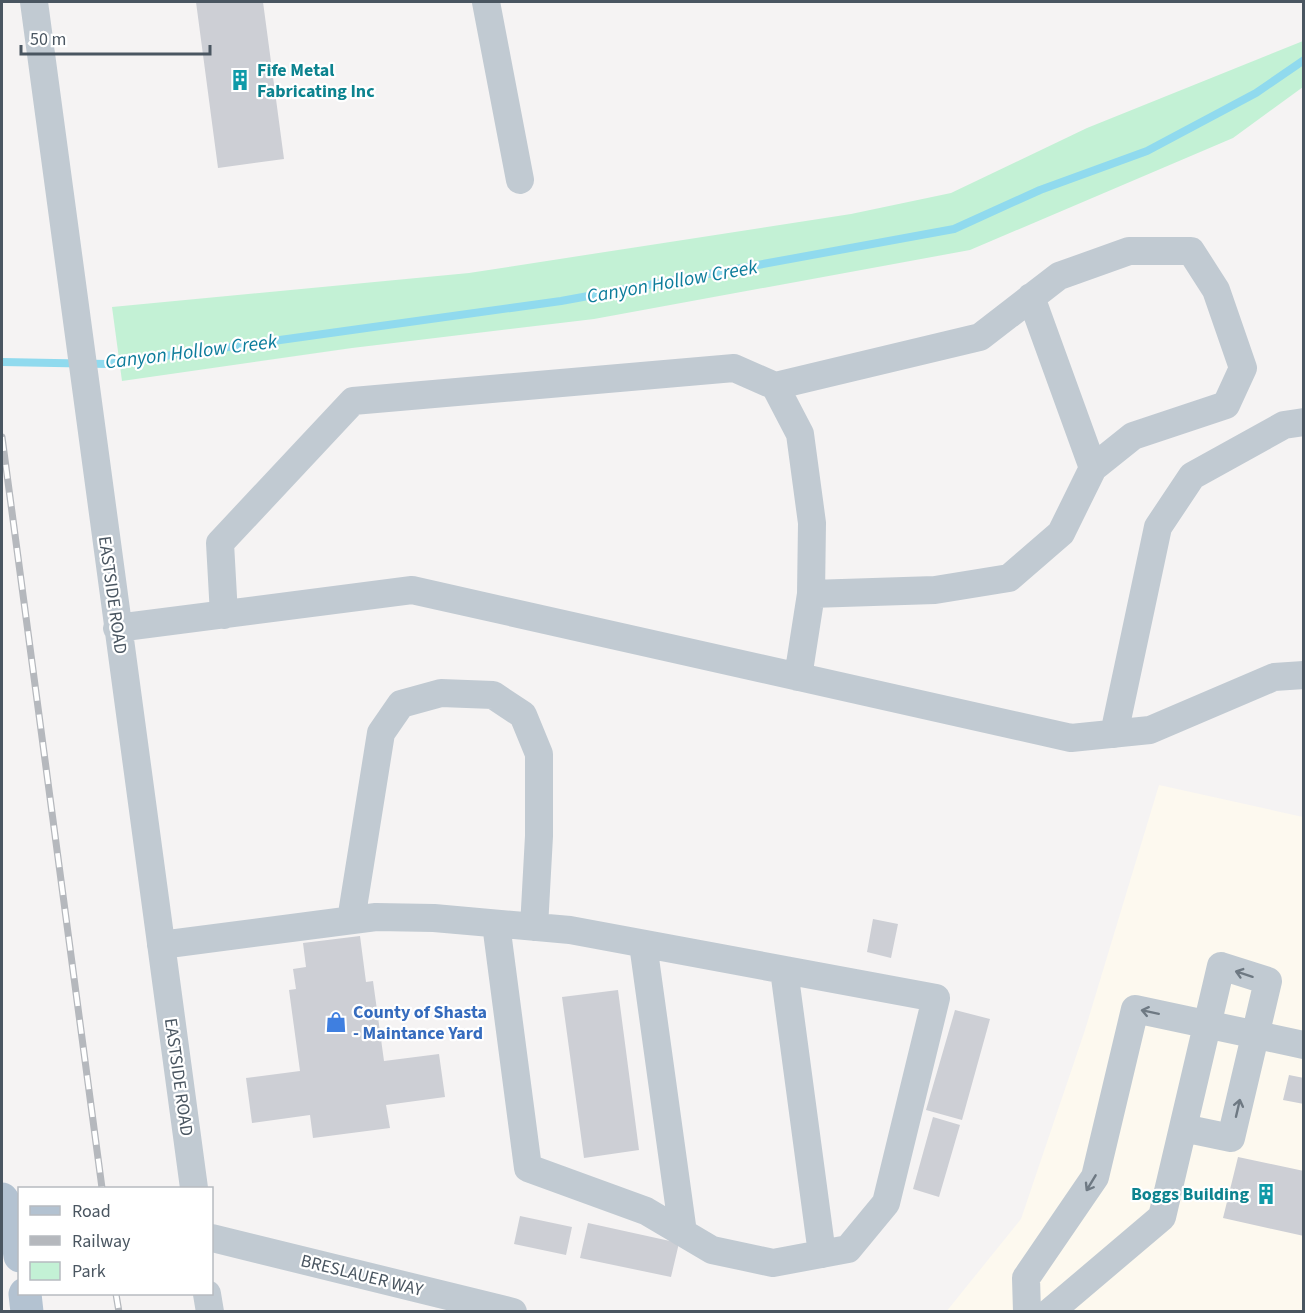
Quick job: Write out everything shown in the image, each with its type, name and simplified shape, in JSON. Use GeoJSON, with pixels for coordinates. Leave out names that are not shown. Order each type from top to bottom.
{"type":"FeatureCollection","features":[{"type":"Feature","properties":{"kind":"main road"},"geometry":{"type":"LineString","coordinates":[[9,1212],[18,1248]]}},
{"type":"Feature","properties":{"kind":"main road"},"geometry":{"type":"LineString","coordinates":[[25,1295],[27,1311]]}},
{"type":"Feature","properties":{"kind":"street","name":"EASTSIDE ROAD"},"geometry":{"type":"LineString","coordinates":[[34,2],[194,1187]]}},
{"type":"Feature","properties":{"kind":"street"},"geometry":{"type":"LineString","coordinates":[[486,2],[520,180]]}},
{"type":"Feature","properties":{"kind":"street"},"geometry":{"type":"LineString","coordinates":[[224,615],[220,543],[353,401],[734,368],[775,386],[980,337],[1059,276],[1129,251],[1191,251],[1216,290],[1243,368],[1226,405],[1132,436],[1093,468],[1060,533],[1009,578],[935,590],[811,594]]}},
{"type":"Feature","properties":{"kind":"street"},"geometry":{"type":"LineString","coordinates":[[1031,297],[1093,468]]}},
{"type":"Feature","properties":{"kind":"street"},"geometry":{"type":"LineString","coordinates":[[775,386],[800,434],[812,523],[811,594],[798,677]]}},
{"type":"Feature","properties":{"kind":"street"},"geometry":{"type":"LineString","coordinates":[[1114,734],[1158,527],[1192,476],[1284,425],[1304,422]]}},
{"type":"Feature","properties":{"kind":"street"},"geometry":{"type":"LineString","coordinates":[[117,628],[412,590],[1071,738],[1149,730],[1274,677],[1304,675]]}},
{"type":"Feature","properties":{"kind":"street"},"geometry":{"type":"LineString","coordinates":[[351,920],[381,733],[401,704],[441,693],[462,693],[493,695],[523,715],[539,754],[539,836],[534,927]]}},
{"type":"Feature","properties":{"kind":"street"},"geometry":{"type":"LineString","coordinates":[[161,945],[376,917],[434,918],[570,930],[936,998],[885,1203],[848,1249],[773,1263],[712,1250],[646,1211],[528,1168],[496,924]]}},
{"type":"Feature","properties":{"kind":"street"},"geometry":{"type":"LineString","coordinates":[[643,944],[683,1233]]}},
{"type":"Feature","properties":{"kind":"street"},"geometry":{"type":"LineString","coordinates":[[1050,1311],[1162,1218],[1207,1024],[1221,966],[1268,981],[1231,1138],[1183,1128]]}},
{"type":"Feature","properties":{"kind":"street"},"geometry":{"type":"LineString","coordinates":[[784,970],[822,1254]]}},
{"type":"Feature","properties":{"kind":"street"},"geometry":{"type":"LineString","coordinates":[[1027,1311],[1026,1278],[1095,1177],[1135,1009],[1304,1045]]}},
{"type":"Feature","properties":{"kind":"street","name":"BRESLAUER WAY"},"geometry":{"type":"LineString","coordinates":[[213,1238],[513,1311]]}},
{"type":"Feature","properties":{"kind":"street"},"geometry":{"type":"LineString","coordinates":[[207,1295],[210,1311]]}},
{"type":"Feature","properties":{"kind":"shaded area"},"geometry":{"type":"Polygon","coordinates":[[[1159,785],[1303,817],[1303,1311],[946,1312],[1021,1219],[1085,1030],[1159,785]]]}},
{"type":"Feature","properties":{"kind":"green space"},"geometry":{"type":"Polygon","coordinates":[[[1303,41],[1303,87],[1233,138],[970,250],[594,319],[352,348],[122,381],[112,307],[469,273],[851,214],[951,193],[1087,128],[1303,41]]]}},
{"type":"Feature","properties":{"kind":"building","name":"Fife Metal Fabricating Inc"},"geometry":{"type":"Polygon","coordinates":[[[196,2],[263,2],[284,159],[218,168],[196,2]]]}},
{"type":"Feature","properties":{"kind":"building"},"geometry":{"type":"Polygon","coordinates":[[[873,919],[898,924],[891,958],[867,952],[873,919]]]}},
{"type":"Feature","properties":{"kind":"building","name":"County of Shasta - Maintance Yard"},"geometry":{"type":"Polygon","coordinates":[[[360,936],[366,982],[373,981],[384,1061],[439,1054],[445,1097],[386,1105],[390,1128],[313,1138],[310,1115],[252,1123],[246,1078],[300,1071],[289,990],[296,989],[293,969],[306,967],[303,943],[360,936]]]}},
{"type":"Feature","properties":{"kind":"building"},"geometry":{"type":"Polygon","coordinates":[[[618,990],[639,1150],[584,1158],[562,997],[618,990]]]}},
{"type":"Feature","properties":{"kind":"building"},"geometry":{"type":"Polygon","coordinates":[[[955,1010],[990,1019],[962,1120],[926,1110],[955,1010]]]}},
{"type":"Feature","properties":{"kind":"building"},"geometry":{"type":"Polygon","coordinates":[[[1289,1075],[1304,1078],[1304,1104],[1283,1100],[1289,1075]]]}},
{"type":"Feature","properties":{"kind":"building"},"geometry":{"type":"Polygon","coordinates":[[[933,1117],[960,1125],[939,1197],[913,1189],[933,1117]]]}},
{"type":"Feature","properties":{"kind":"building","name":"Boggs Building"},"geometry":{"type":"Polygon","coordinates":[[[1238,1157],[1304,1171],[1304,1236],[1223,1218],[1238,1157]]]}},
{"type":"Feature","properties":{"kind":"building"},"geometry":{"type":"Polygon","coordinates":[[[520,1216],[572,1227],[566,1255],[514,1244],[520,1216]]]}},
{"type":"Feature","properties":{"kind":"building"},"geometry":{"type":"Polygon","coordinates":[[[588,1223],[679,1243],[671,1277],[580,1258],[588,1223]]]}},
{"type":"Feature","properties":{"kind":"waterway","name":"Canyon Hollow Creek"},"geometry":{"type":"LineString","coordinates":[[2,362],[107,364],[561,301],[954,229],[1040,190],[1147,151],[1256,93],[1304,60]]}},
{"type":"Feature","properties":{"kind":"railway"},"geometry":{"type":"LineString","coordinates":[[2,437],[102,1187]]}},
{"type":"Feature","properties":{"kind":"railway"},"geometry":{"type":"LineString","coordinates":[[116,1295],[119,1312]]}},
{"type":"Feature","properties":{"kind":"place","name":"Fife Metal Fabricating Inc"},"geometry":{"type":"Point","coordinates":[240,80]}},
{"type":"Feature","properties":{"kind":"place","name":"County of Shasta - Maintance Yard"},"geometry":{"type":"Point","coordinates":[336,1022]}},
{"type":"Feature","properties":{"kind":"place","name":"Boggs Building"},"geometry":{"type":"Point","coordinates":[1266,1194]}}]}
